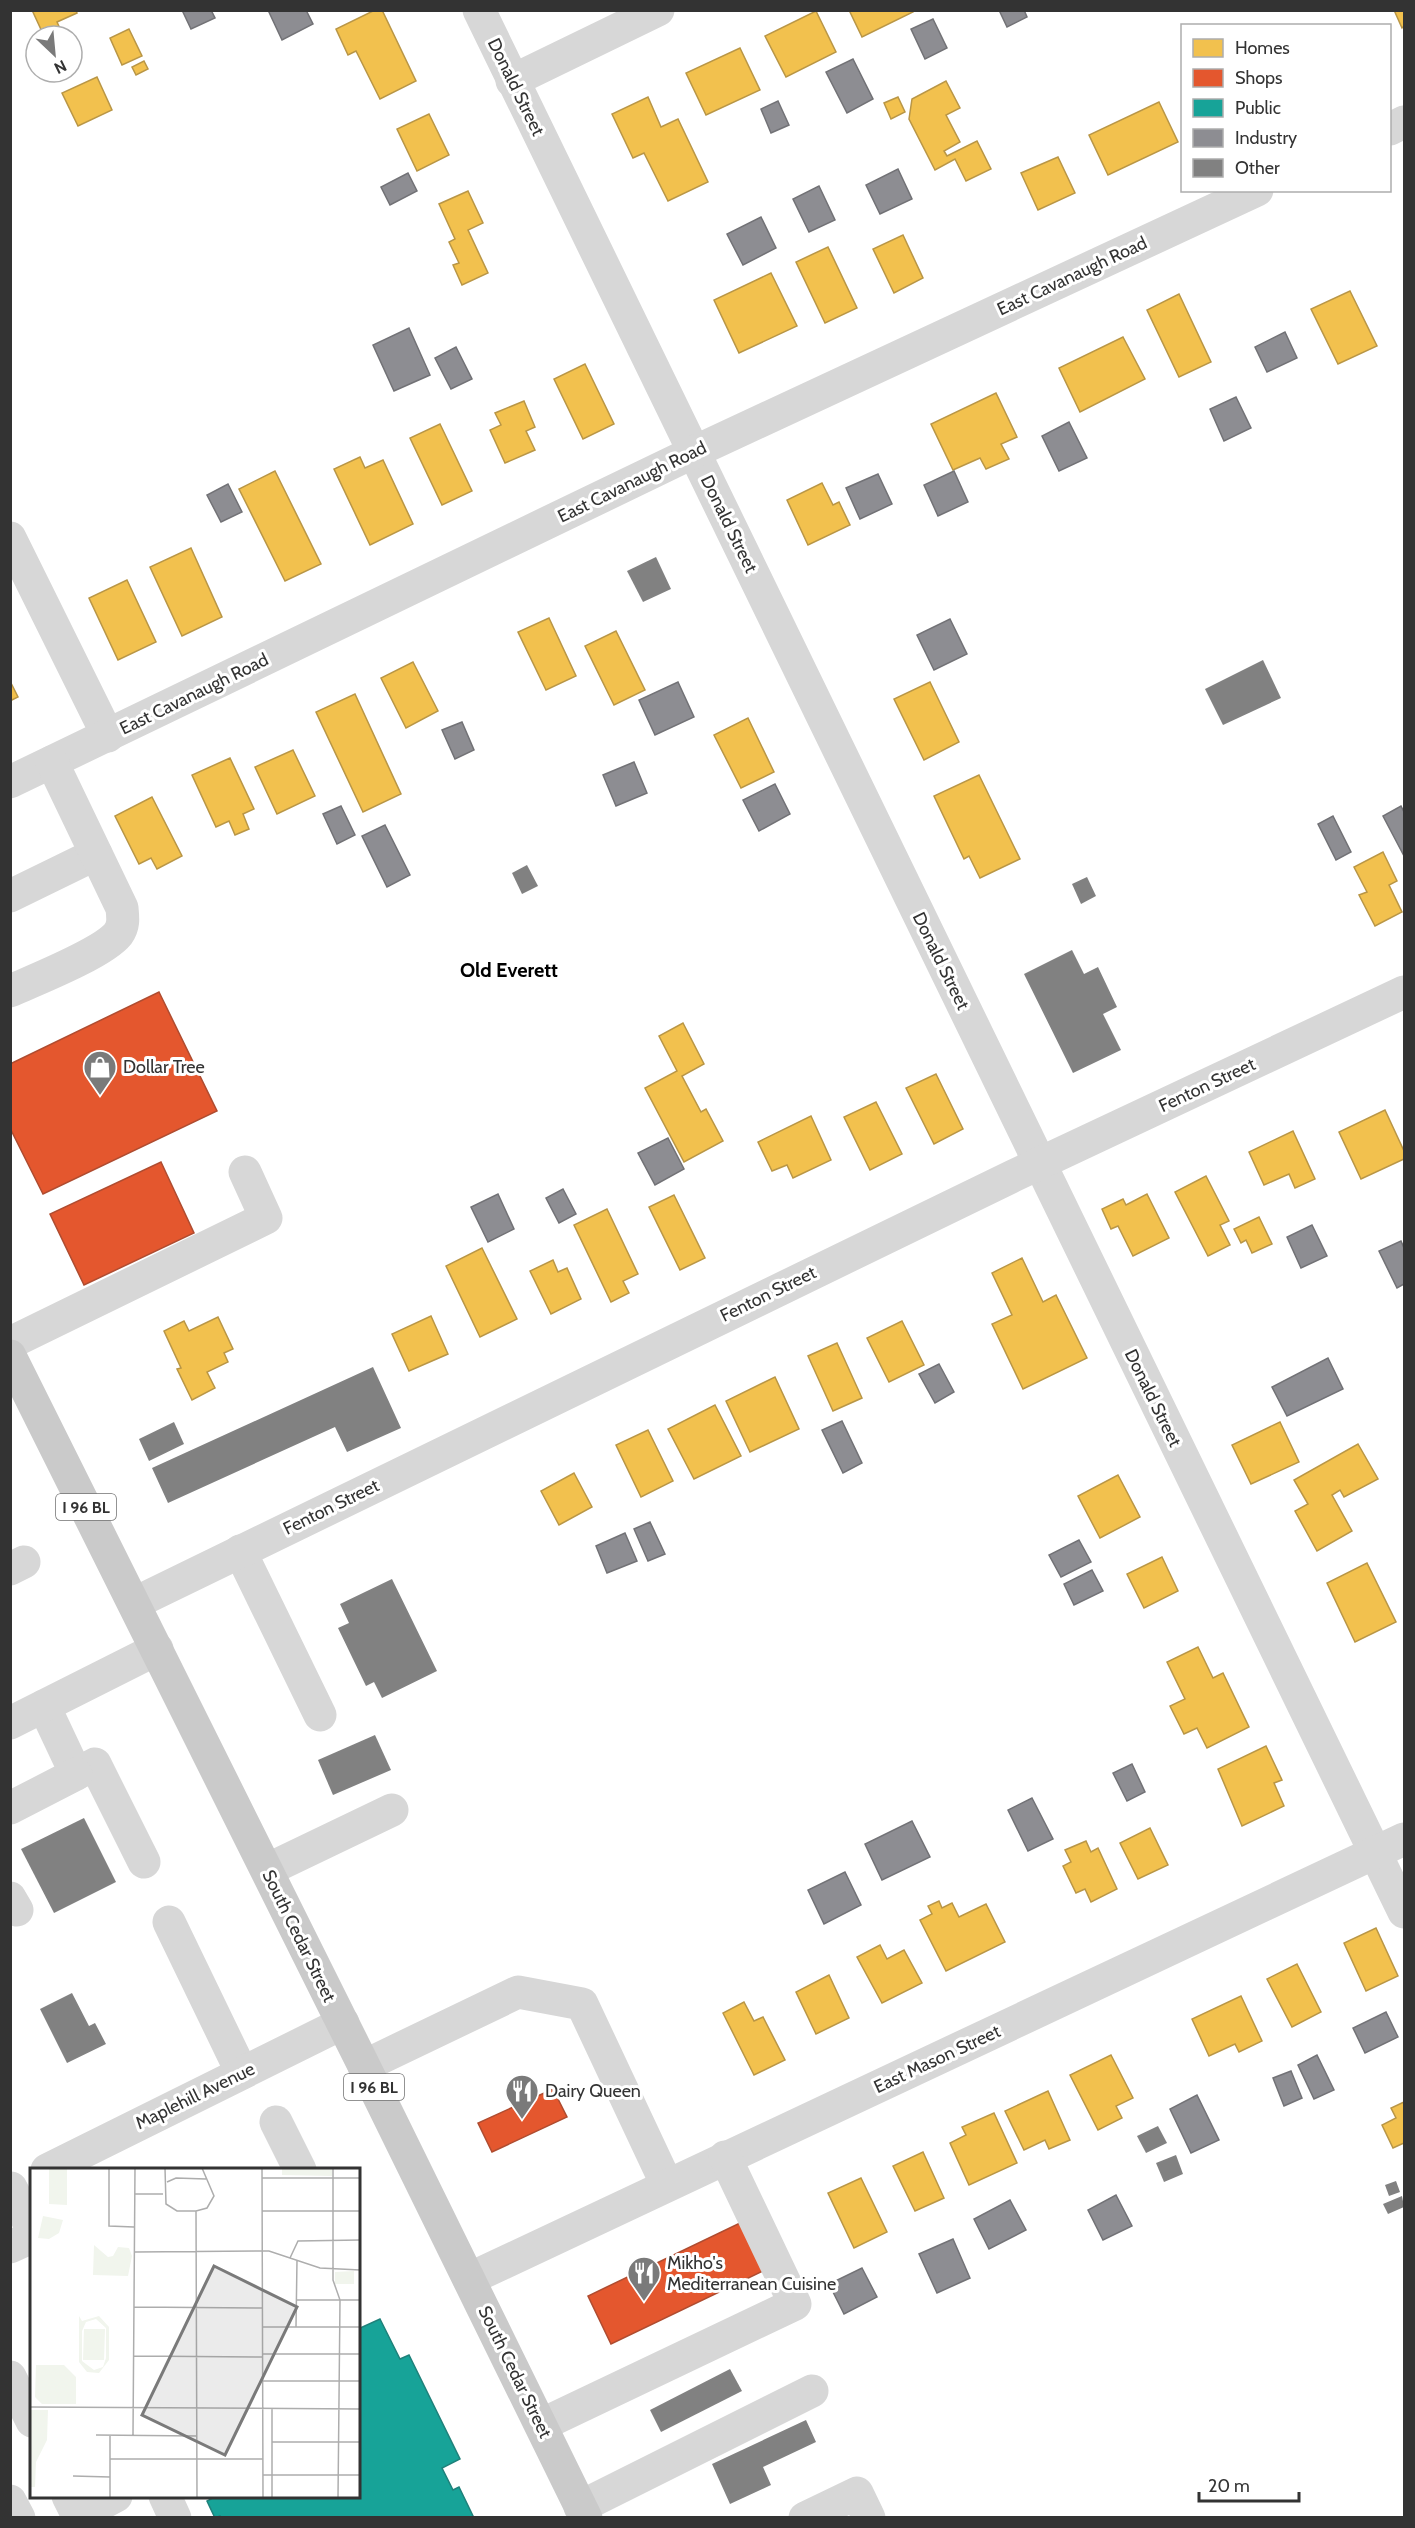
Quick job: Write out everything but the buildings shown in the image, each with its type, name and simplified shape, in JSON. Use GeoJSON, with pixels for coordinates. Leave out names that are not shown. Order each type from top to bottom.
{"type":"FeatureCollection","features":[{"type":"Feature","properties":{"kind":"main road","name":"South Cedar Street"},"geometry":{"type":"LineString","coordinates":[[10,1356],[158,1649],[583,2512]]}},
{"type":"Feature","properties":{"kind":"street","name":"Donald Street"},"geometry":{"type":"LineString","coordinates":[[479,10],[1404,1912]]}},
{"type":"Feature","properties":{"kind":"street"},"geometry":{"type":"LineString","coordinates":[[512,81],[658,10]]}},
{"type":"Feature","properties":{"kind":"street","name":"East Cavanaugh Road"},"geometry":{"type":"LineString","coordinates":[[10,782],[694,452],[1253,192]]}},
{"type":"Feature","properties":{"kind":"street"},"geometry":{"type":"LineString","coordinates":[[10,538],[108,736]]}},
{"type":"Feature","properties":{"kind":"street"},"geometry":{"type":"LineString","coordinates":[[10,992],[104,946],[118,934],[124,922],[122,908],[52,762]]}},
{"type":"Feature","properties":{"kind":"street"},"geometry":{"type":"LineString","coordinates":[[10,896],[96,854]]}},
{"type":"Feature","properties":{"kind":"street","name":"Fenton Street"},"geometry":{"type":"LineString","coordinates":[[135,1603],[1039,1163],[1404,992]]}},
{"type":"Feature","properties":{"kind":"street"},"geometry":{"type":"LineString","coordinates":[[10,1343],[266,1218],[245,1172]]}},
{"type":"Feature","properties":{"kind":"street"},"geometry":{"type":"LineString","coordinates":[[240,1551],[320,1715]]}},
{"type":"Feature","properties":{"kind":"street"},"geometry":{"type":"LineString","coordinates":[[10,1723],[158,1649]]}},
{"type":"Feature","properties":{"kind":"street"},"geometry":{"type":"LineString","coordinates":[[44,1706],[76,1774]]}},
{"type":"Feature","properties":{"kind":"street"},"geometry":{"type":"LineString","coordinates":[[10,1808],[95,1764],[144,1862]]}},
{"type":"Feature","properties":{"kind":"street"},"geometry":{"type":"LineString","coordinates":[[267,1870],[392,1810]]}},
{"type":"Feature","properties":{"kind":"street","name":"East Mason Street"},"geometry":{"type":"LineString","coordinates":[[469,2279],[1404,1839]]}},
{"type":"Feature","properties":{"kind":"street"},"geometry":{"type":"LineString","coordinates":[[169,1922],[242,2073]]}},
{"type":"Feature","properties":{"kind":"street"},"geometry":{"type":"LineString","coordinates":[[364,2066],[518,1992],[582,2004],[667,2185]]}},
{"type":"Feature","properties":{"kind":"street","name":"Maplehill Avenue"},"geometry":{"type":"LineString","coordinates":[[52,2168],[96,2159],[242,2073],[343,2023]]}},
{"type":"Feature","properties":{"kind":"street"},"geometry":{"type":"LineString","coordinates":[[276,2122],[299,2168]]}},
{"type":"Feature","properties":{"kind":"street"},"geometry":{"type":"LineString","coordinates":[[541,2426],[795,2304],[725,2157]]}},
{"type":"Feature","properties":{"kind":"street"},"geometry":{"type":"LineString","coordinates":[[30,2178],[11,2188],[30,2224]]}},
{"type":"Feature","properties":{"kind":"street"},"geometry":{"type":"LineString","coordinates":[[10,2247],[30,2238]]}},
{"type":"Feature","properties":{"kind":"street"},"geometry":{"type":"LineString","coordinates":[[10,2377],[30,2417]]}},
{"type":"Feature","properties":{"kind":"street"},"geometry":{"type":"LineString","coordinates":[[583,2512],[812,2391]]}},
{"type":"Feature","properties":{"kind":"street"},"geometry":{"type":"LineString","coordinates":[[805,2517],[858,2493],[869,2517]]}},
{"type":"Feature","properties":{"kind":"street"},"geometry":{"type":"LineString","coordinates":[[70,2498],[78,2516],[112,2498]]}},
{"type":"Feature","properties":{"kind":"street"},"geometry":{"type":"LineString","coordinates":[[166,2498],[175,2517]]}},
{"type":"Feature","properties":{"kind":"street"},"geometry":{"type":"LineString","coordinates":[[10,2501],[19,2517]]}},
{"type":"Feature","properties":{"kind":"place","name":"Dollar Tree"},"geometry":{"type":"Point","coordinates":[100,1096]}},
{"type":"Feature","properties":{"kind":"place","name":"Dairy Queen"},"geometry":{"type":"Point","coordinates":[522,2120]}},
{"type":"Feature","properties":{"kind":"place","name":"Mikho's Mediterranean Cuisine"},"geometry":{"type":"Point","coordinates":[644,2302]}},
{"type":"Feature","properties":{"kind":"district","name":"Old Everett"},"geometry":{"type":"Point","coordinates":[509,970]}}]}
